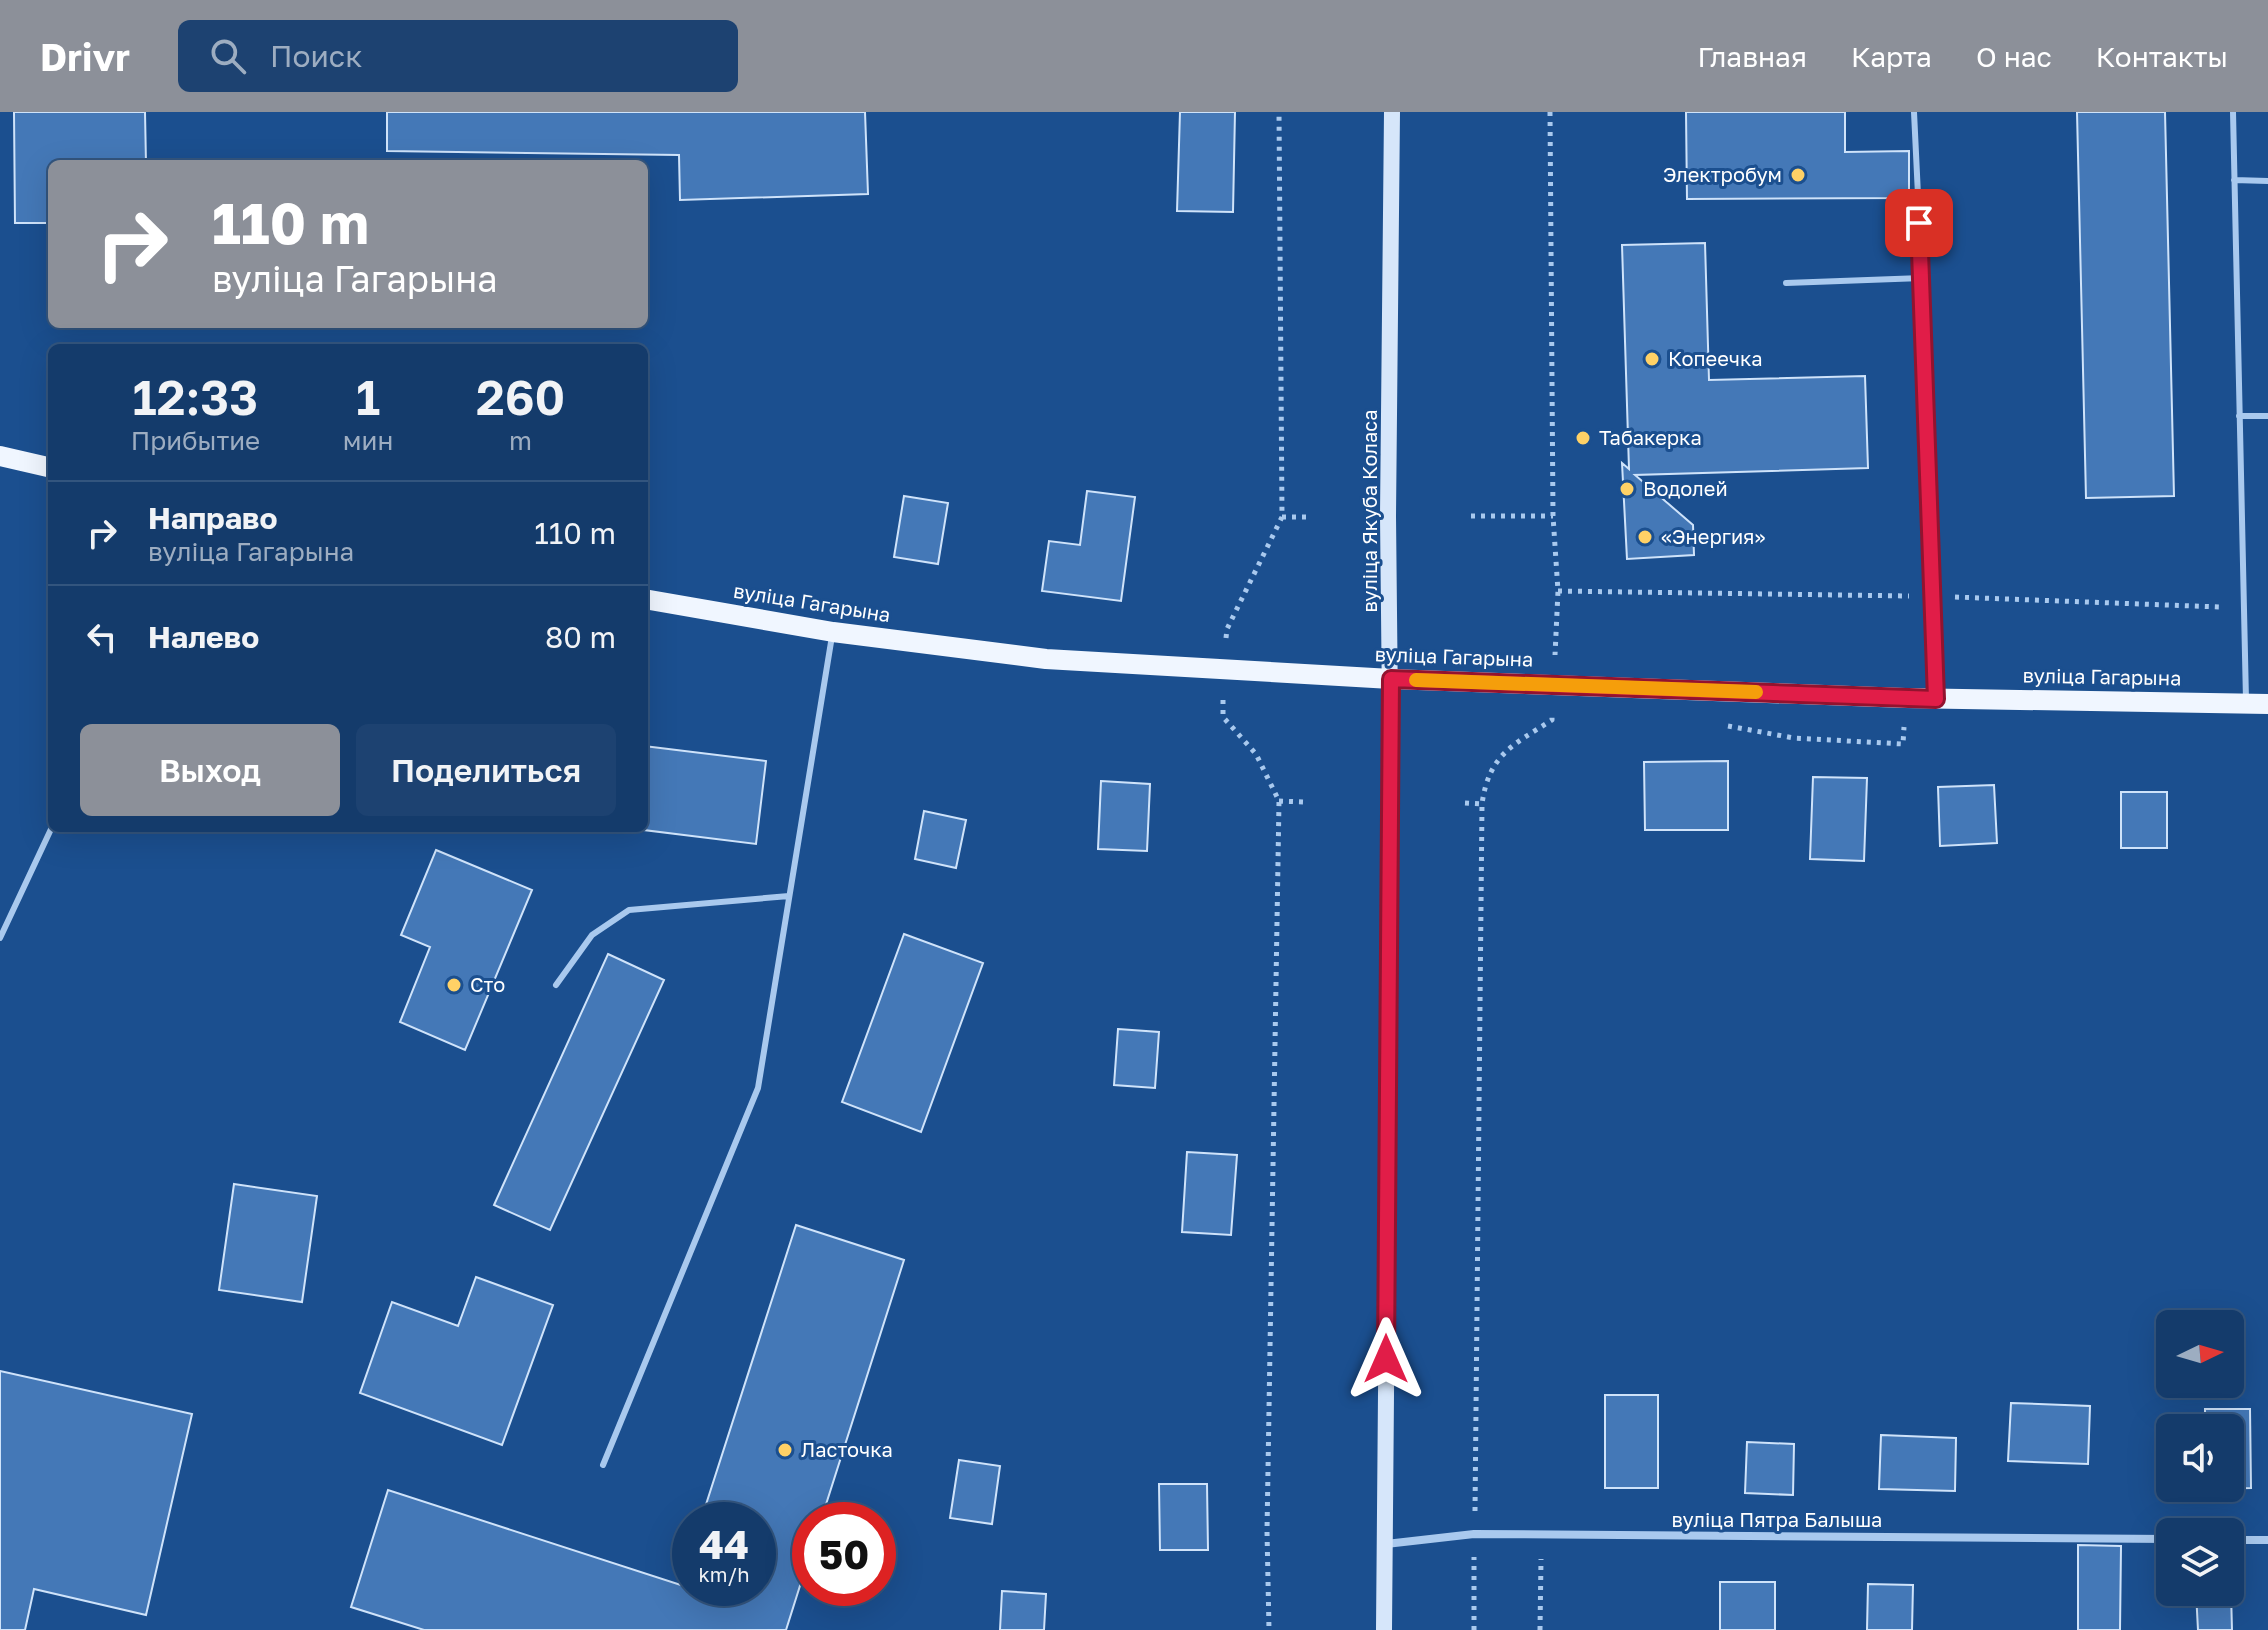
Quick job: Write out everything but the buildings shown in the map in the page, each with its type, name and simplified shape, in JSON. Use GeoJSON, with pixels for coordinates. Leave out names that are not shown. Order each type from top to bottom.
{"type":"FeatureCollection","features":[{"type":"Feature","properties":{"kind":"main road","name":"вуліца Якуба Коласа"},"geometry":{"type":"LineString","coordinates":[[1384,1630],[1392,112]]}},
{"type":"Feature","properties":{"kind":"main road"},"geometry":{"type":"LineString","coordinates":[[0,456],[48,467]]}},
{"type":"Feature","properties":{"kind":"main road","name":"вуліца Гагарына"},"geometry":{"type":"LineString","coordinates":[[648,600],[833,632],[1046,659],[1391,679],[1936,699],[2268,704]]}},
{"type":"Feature","properties":{"kind":"street","name":"вуліца Пятра Балыша"},"geometry":{"type":"LineString","coordinates":[[1385,1544],[1474,1534],[2156,1539]]}},
{"type":"Feature","properties":{"kind":"street"},"geometry":{"type":"LineString","coordinates":[[2244,1540],[2268,1540]]}},
{"type":"Feature","properties":{"kind":"lane"},"geometry":{"type":"LineString","coordinates":[[1914,112],[1936,699]]}},
{"type":"Feature","properties":{"kind":"lane"},"geometry":{"type":"LineString","coordinates":[[2233,112],[2246,703]]}},
{"type":"Feature","properties":{"kind":"lane"},"geometry":{"type":"LineString","coordinates":[[2234,180],[2268,181]]}},
{"type":"Feature","properties":{"kind":"lane"},"geometry":{"type":"LineString","coordinates":[[1786,283],[1922,278]]}},
{"type":"Feature","properties":{"kind":"lane"},"geometry":{"type":"LineString","coordinates":[[2239,416],[2268,416]]}},
{"type":"Feature","properties":{"kind":"lane"},"geometry":{"type":"LineString","coordinates":[[603,1465],[758,1088],[833,632]]}},
{"type":"Feature","properties":{"kind":"lane"},"geometry":{"type":"LineString","coordinates":[[0,938],[50,832]]}},
{"type":"Feature","properties":{"kind":"lane"},"geometry":{"type":"LineString","coordinates":[[556,985],[592,935],[629,910],[789,896]]}},
{"type":"Feature","properties":{"kind":"path"},"geometry":{"type":"LineString","coordinates":[[1269,1630],[1267,1531],[1279,801],[1256,754],[1223,717],[1223,670],[1227,629],[1282,517],[1279,112]]}},
{"type":"Feature","properties":{"kind":"path"},"geometry":{"type":"LineString","coordinates":[[1550,112],[1553,516],[1558,591],[1552,720]]}},
{"type":"Feature","properties":{"kind":"path"},"geometry":{"type":"LineString","coordinates":[[1471,516],[1553,516]]}},
{"type":"Feature","properties":{"kind":"path"},"geometry":{"type":"LineString","coordinates":[[1282,517],[1309,517]]}},
{"type":"Feature","properties":{"kind":"path"},"geometry":{"type":"LineString","coordinates":[[1474,1630],[1482,804],[1485,783],[1503,751],[1552,720],[1565,718]]}},
{"type":"Feature","properties":{"kind":"path"},"geometry":{"type":"LineString","coordinates":[[1722,725],[1794,738],[1903,744]]}},
{"type":"Feature","properties":{"kind":"path"},"geometry":{"type":"LineString","coordinates":[[1279,801],[1304,802]]}},
{"type":"Feature","properties":{"kind":"path"},"geometry":{"type":"LineString","coordinates":[[1465,803],[1482,804]]}},
{"type":"Feature","properties":{"kind":"path"},"geometry":{"type":"LineString","coordinates":[[1540,1630],[1541,1534]]}},
{"type":"Feature","properties":{"kind":"slow traffic"},"geometry":{"type":"LineString","coordinates":[[1416,680],[1756,692]]}},
{"type":"Feature","properties":{"kind":"place","name":"Электробум"},"geometry":{"type":"Point","coordinates":[1798,175]}},
{"type":"Feature","properties":{"kind":"place","name":"Копеечка"},"geometry":{"type":"Point","coordinates":[1652,359]}},
{"type":"Feature","properties":{"kind":"place","name":"Табакерка"},"geometry":{"type":"Point","coordinates":[1583,438]}},
{"type":"Feature","properties":{"kind":"place","name":"Водолей"},"geometry":{"type":"Point","coordinates":[1627,489]}},
{"type":"Feature","properties":{"kind":"place","name":"«Энергия»"},"geometry":{"type":"Point","coordinates":[1645,537]}},
{"type":"Feature","properties":{"kind":"place","name":"Сто"},"geometry":{"type":"Point","coordinates":[454,985]}},
{"type":"Feature","properties":{"kind":"place","name":"Ласточка"},"geometry":{"type":"Point","coordinates":[785,1450]}},
{"type":"Feature","properties":{"kind":"route"},"geometry":{"type":"LineString","coordinates":[[1386,1359],[1391,679],[1936,699],[1919,223]]}}]}
